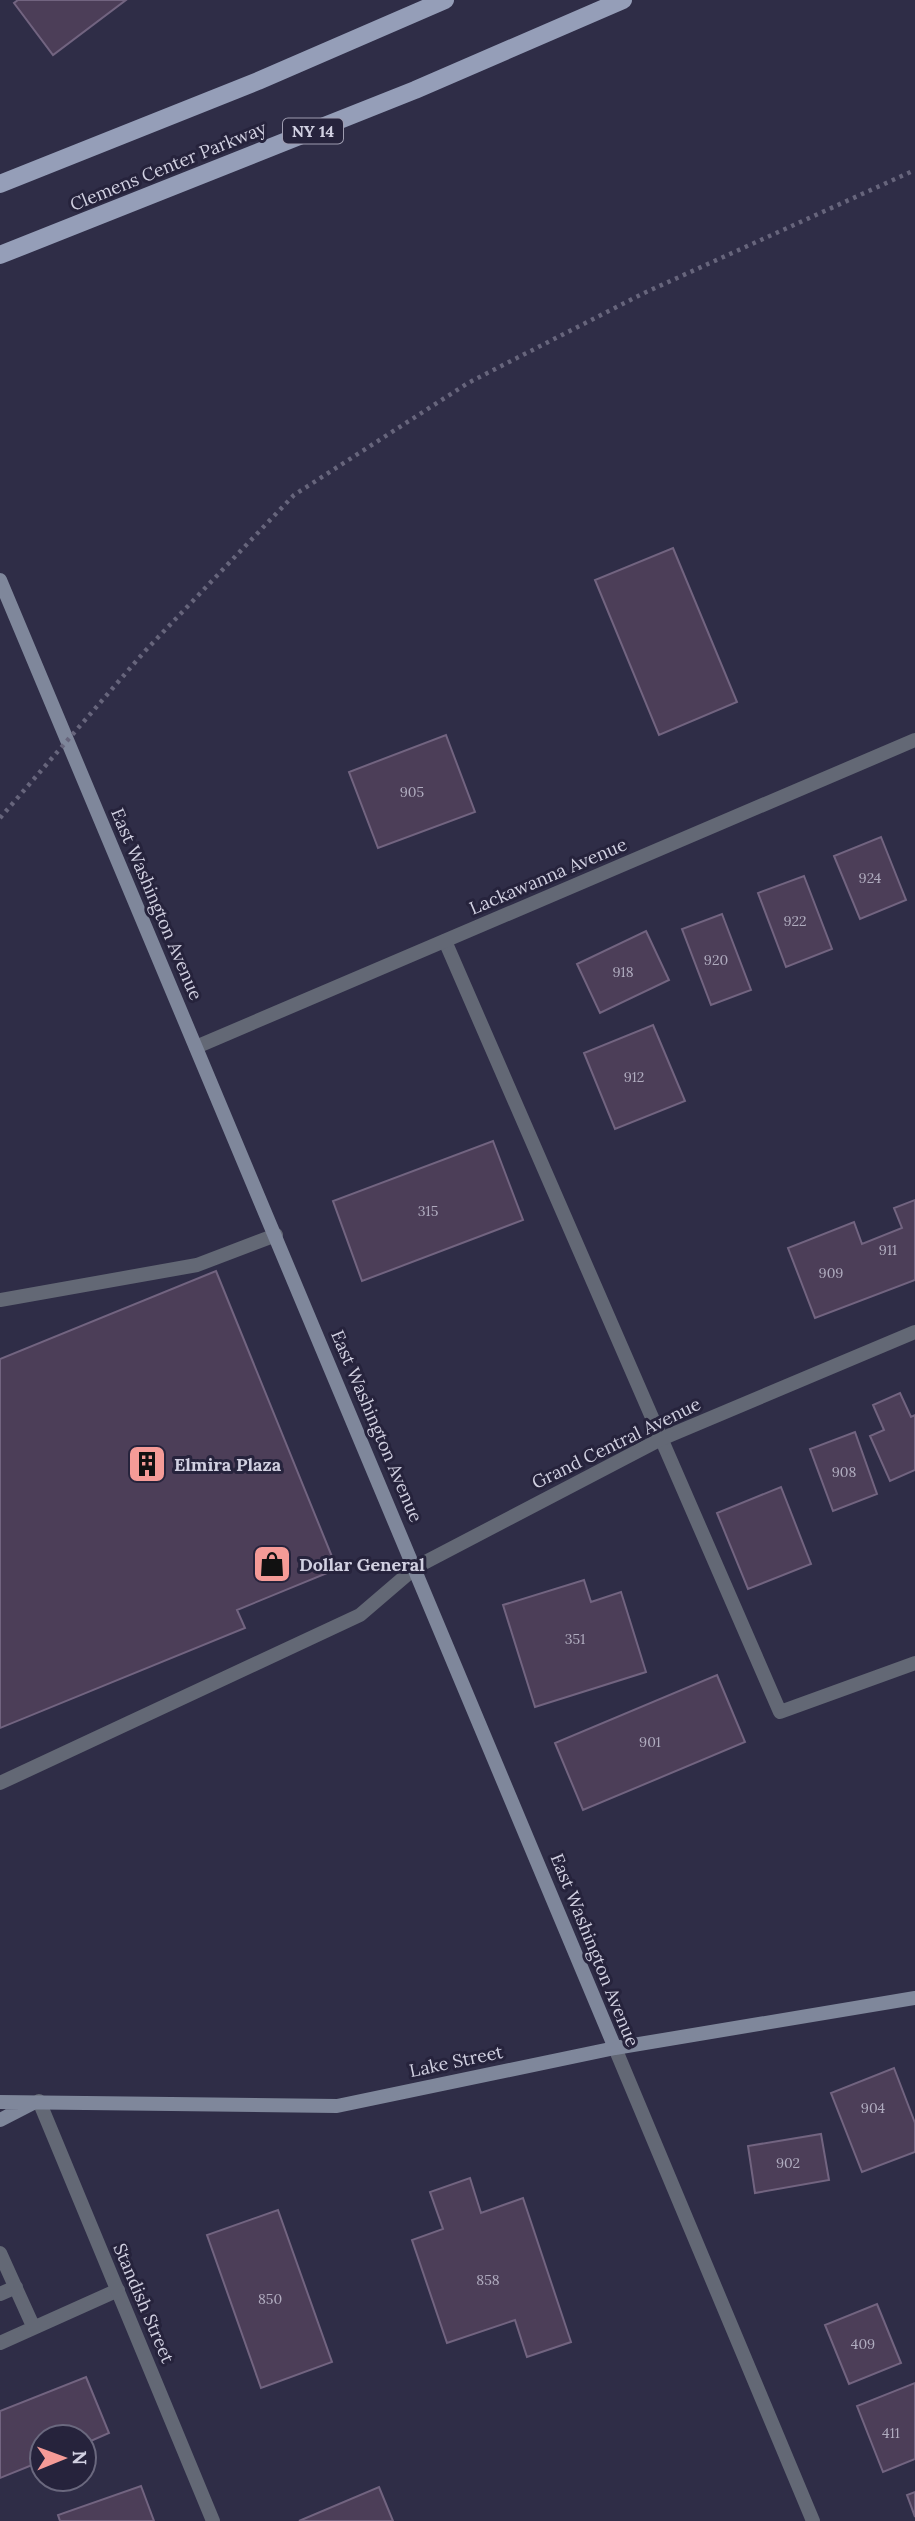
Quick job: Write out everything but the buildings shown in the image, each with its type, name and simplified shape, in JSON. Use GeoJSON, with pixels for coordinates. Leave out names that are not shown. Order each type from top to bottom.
{"type":"FeatureCollection","features":[{"type":"Feature","properties":{"kind":"main road"},"geometry":{"type":"LineString","coordinates":[[0,184],[258,81],[445,0]]}},
{"type":"Feature","properties":{"kind":"main road","name":"Clemens Center Parkway"},"geometry":{"type":"LineString","coordinates":[[0,255],[415,90],[623,0]]}},
{"type":"Feature","properties":{"kind":"street","name":"East Washington Avenue"},"geometry":{"type":"LineString","coordinates":[[0,580],[416,1567],[813,2521]]}},
{"type":"Feature","properties":{"kind":"street","name":"Lackawanna Avenue"},"geometry":{"type":"LineString","coordinates":[[196,1047],[915,740]]}},
{"type":"Feature","properties":{"kind":"street"},"geometry":{"type":"LineString","coordinates":[[445,941],[780,1712],[915,1663]]}},
{"type":"Feature","properties":{"kind":"street"},"geometry":{"type":"LineString","coordinates":[[0,1300],[197,1265],[276,1235]]}},
{"type":"Feature","properties":{"kind":"street","name":"Grand Central Avenue"},"geometry":{"type":"LineString","coordinates":[[0,1783],[360,1615],[416,1567],[661,1438],[915,1332]]}},
{"type":"Feature","properties":{"kind":"street","name":"Lake Street"},"geometry":{"type":"LineString","coordinates":[[0,2102],[337,2106],[615,2048],[915,1998]]}},
{"type":"Feature","properties":{"kind":"street"},"geometry":{"type":"LineString","coordinates":[[0,2120],[38,2101]]}},
{"type":"Feature","properties":{"kind":"street","name":"Standish Street"},"geometry":{"type":"LineString","coordinates":[[38,2101],[214,2521]]}},
{"type":"Feature","properties":{"kind":"street"},"geometry":{"type":"LineString","coordinates":[[0,2253],[33,2326]]}},
{"type":"Feature","properties":{"kind":"street"},"geometry":{"type":"LineString","coordinates":[[0,2294],[16,2287]]}},
{"type":"Feature","properties":{"kind":"street"},"geometry":{"type":"LineString","coordinates":[[0,2343],[118,2290]]}},
{"type":"Feature","properties":{"kind":"path"},"geometry":{"type":"LineString","coordinates":[[0,818],[145,651],[294,495],[468,383],[644,293],[915,170]]}},
{"type":"Feature","properties":{"kind":"place","name":"Elmira Plaza"},"geometry":{"type":"Point","coordinates":[147,1464]}},
{"type":"Feature","properties":{"kind":"place","name":"Dollar General"},"geometry":{"type":"Point","coordinates":[272,1564]}}]}
